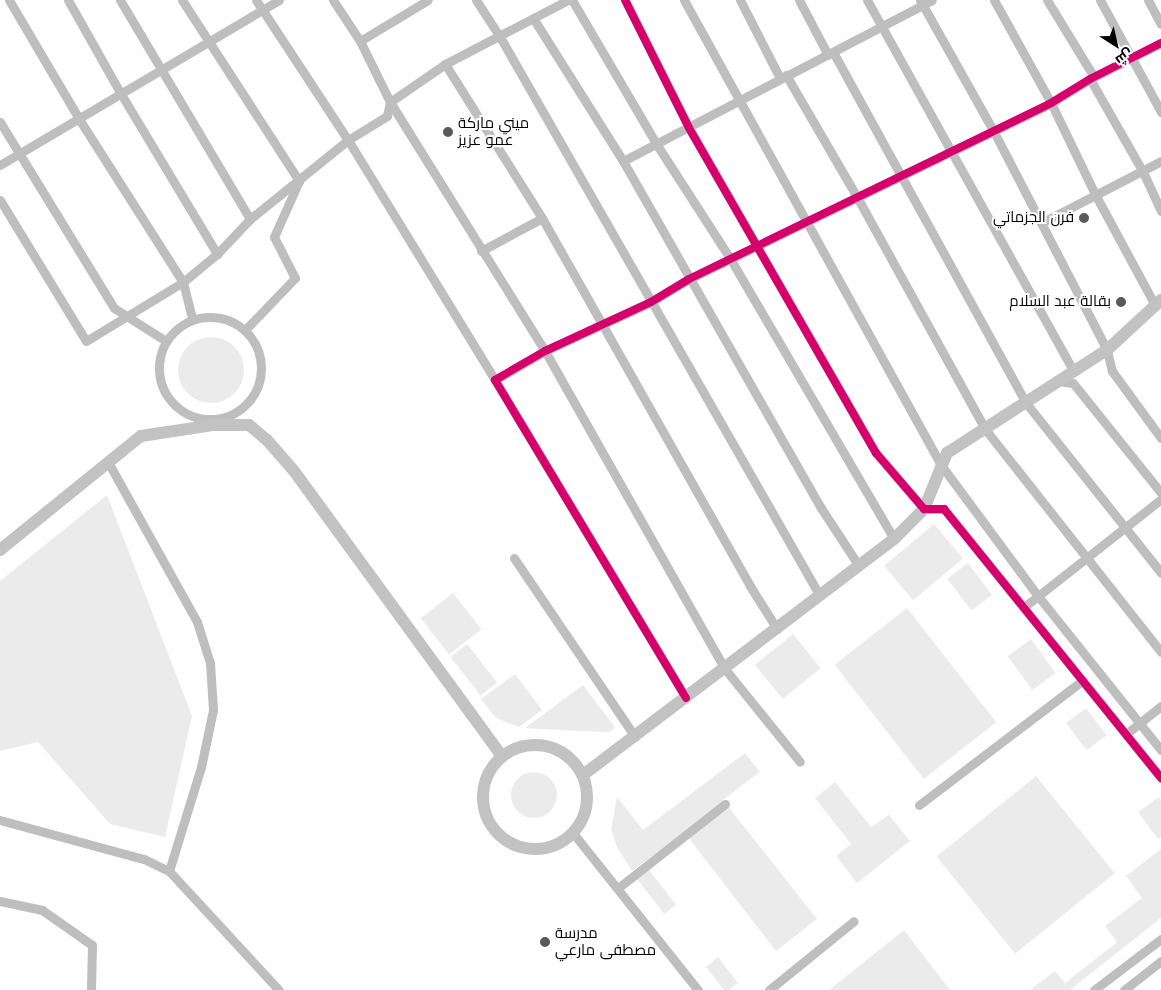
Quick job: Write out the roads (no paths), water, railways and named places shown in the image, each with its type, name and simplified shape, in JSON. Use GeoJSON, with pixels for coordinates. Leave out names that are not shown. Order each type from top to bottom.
{"type":"FeatureCollection","features":[{"type":"Feature","properties":{"kind":"main road"},"geometry":{"type":"LineString","coordinates":[[583,775],[894,539],[924,509],[946,453],[1107,350],[1158,303]]}},
{"type":"Feature","properties":{"kind":"main road"},"geometry":{"type":"LineString","coordinates":[[0,550],[141,436],[214,424],[249,425],[267,440],[294,471],[502,756]]}},
{"type":"Feature","properties":{"kind":"main road"},"geometry":{"type":"LineString","coordinates":[[531,745],[547,746],[562,752],[574,762],[583,775],[587,790],[587,805],[582,820],[574,832],[560,843],[544,849],[526,849],[510,844],[496,833],[487,819],[482,802],[484,785],[490,769],[502,756],[516,748],[531,745]]}},
{"type":"Feature","properties":{"kind":"street"},"geometry":{"type":"LineString","coordinates":[[10,0],[80,119],[183,282],[192,319]]}},
{"type":"Feature","properties":{"kind":"street"},"geometry":{"type":"LineString","coordinates":[[68,0],[121,94],[216,254]]}},
{"type":"Feature","properties":{"kind":"street"},"geometry":{"type":"LineString","coordinates":[[120,0],[250,219]]}},
{"type":"Feature","properties":{"kind":"street"},"geometry":{"type":"LineString","coordinates":[[182,0],[299,181]]}},
{"type":"Feature","properties":{"kind":"street"},"geometry":{"type":"LineString","coordinates":[[256,0],[348,140],[496,380],[686,698]]}},
{"type":"Feature","properties":{"kind":"street"},"geometry":{"type":"LineString","coordinates":[[0,165],[279,0]]}},
{"type":"Feature","properties":{"kind":"street"},"geometry":{"type":"LineString","coordinates":[[332,0],[360,41],[390,102],[545,352],[724,669],[800,762]]}},
{"type":"Feature","properties":{"kind":"street"},"geometry":{"type":"LineString","coordinates":[[360,41],[428,0]]}},
{"type":"Feature","properties":{"kind":"street"},"geometry":{"type":"LineString","coordinates":[[476,0],[500,37],[820,596]]}},
{"type":"Feature","properties":{"kind":"street"},"geometry":{"type":"LineString","coordinates":[[0,200],[86,340],[183,282],[216,254],[250,219],[348,140],[387,116],[390,102],[445,64],[500,37],[556,3],[568,0]]}},
{"type":"Feature","properties":{"kind":"street"},"geometry":{"type":"LineString","coordinates":[[572,0],[657,145],[731,260],[894,539]]}},
{"type":"Feature","properties":{"kind":"street"},"geometry":{"type":"LineString","coordinates":[[625,0],[689,128],[876,453],[924,509],[944,509],[1161,778]]}},
{"type":"Feature","properties":{"kind":"street"},"geometry":{"type":"LineString","coordinates":[[684,0],[941,465],[1038,596],[1161,750]]}},
{"type":"Feature","properties":{"kind":"street"},"geometry":{"type":"LineString","coordinates":[[740,0],[783,77],[857,197],[985,429],[1161,652]]}},
{"type":"Feature","properties":{"kind":"street"},"geometry":{"type":"LineString","coordinates":[[799,0],[1026,403],[1161,573]]}},
{"type":"Feature","properties":{"kind":"street"},"geometry":{"type":"LineString","coordinates":[[867,0],[1073,370]]}},
{"type":"Feature","properties":{"kind":"street"},"geometry":{"type":"LineString","coordinates":[[623,161],[657,145],[738,100],[882,26],[921,2],[932,0]]}},
{"type":"Feature","properties":{"kind":"street"},"geometry":{"type":"LineString","coordinates":[[994,0],[1051,104],[1096,196],[1158,303]]}},
{"type":"Feature","properties":{"kind":"street"},"geometry":{"type":"LineString","coordinates":[[1048,0],[1143,172],[1161,211]]}},
{"type":"Feature","properties":{"kind":"street"},"geometry":{"type":"LineString","coordinates":[[1100,0],[1161,112]]}},
{"type":"Feature","properties":{"kind":"street"},"geometry":{"type":"LineString","coordinates":[[1148,0],[1161,24]]}},
{"type":"Feature","properties":{"kind":"street"},"geometry":{"type":"LineString","coordinates":[[921,2],[994,132],[1107,350],[1112,372],[1161,438]]}},
{"type":"Feature","properties":{"kind":"street"},"geometry":{"type":"LineString","coordinates":[[533,18],[623,161],[688,279],[821,508],[859,566]]}},
{"type":"Feature","properties":{"kind":"street"},"geometry":{"type":"LineString","coordinates":[[496,380],[545,352],[651,302],[688,279],[757,248],[857,197],[1051,104],[1092,78],[1161,43]]}},
{"type":"Feature","properties":{"kind":"street"},"geometry":{"type":"LineString","coordinates":[[445,64],[542,218],[750,586],[777,629]]}},
{"type":"Feature","properties":{"kind":"street"},"geometry":{"type":"LineString","coordinates":[[0,122],[114,308],[128,315],[166,341]]}},
{"type":"Feature","properties":{"kind":"street"},"geometry":{"type":"LineString","coordinates":[[1041,223],[1143,172],[1161,161]]}},
{"type":"Feature","properties":{"kind":"street"},"geometry":{"type":"LineString","coordinates":[[246,329],[295,278],[274,237],[299,181]]}},
{"type":"Feature","properties":{"kind":"street"},"geometry":{"type":"LineString","coordinates":[[481,251],[542,218]]}},
{"type":"Feature","properties":{"kind":"street"},"geometry":{"type":"LineString","coordinates":[[220,317],[246,329],[261,354],[261,383],[245,408],[215,421],[182,413],[164,393],[158,367],[166,341],[192,319],[220,317]]}},
{"type":"Feature","properties":{"kind":"street"},"geometry":{"type":"LineString","coordinates":[[1058,381],[1073,384],[1161,493]]}},
{"type":"Feature","properties":{"kind":"street"},"geometry":{"type":"LineString","coordinates":[[108,462],[197,622],[210,663],[213,710],[201,767],[169,871]]}},
{"type":"Feature","properties":{"kind":"street"},"geometry":{"type":"LineString","coordinates":[[1024,607],[1161,499]]}},
{"type":"Feature","properties":{"kind":"street"},"geometry":{"type":"LineString","coordinates":[[514,558],[634,737]]}},
{"type":"Feature","properties":{"kind":"street"},"geometry":{"type":"LineString","coordinates":[[919,806],[1083,680]]}},
{"type":"Feature","properties":{"kind":"street"},"geometry":{"type":"LineString","coordinates":[[1126,734],[1161,706]]}},
{"type":"Feature","properties":{"kind":"street"},"geometry":{"type":"LineString","coordinates":[[618,888],[725,804]]}},
{"type":"Feature","properties":{"kind":"street"},"geometry":{"type":"LineString","coordinates":[[0,820],[144,859],[169,871],[279,990]]}},
{"type":"Feature","properties":{"kind":"street"},"geometry":{"type":"LineString","coordinates":[[574,832],[698,990]]}},
{"type":"Feature","properties":{"kind":"street"},"geometry":{"type":"LineString","coordinates":[[0,901],[42,910],[92,945],[91,990]]}},
{"type":"Feature","properties":{"kind":"street"},"geometry":{"type":"LineString","coordinates":[[769,990],[854,921]]}},
{"type":"Feature","properties":{"kind":"street"},"geometry":{"type":"LineString","coordinates":[[1094,990],[1161,939]]}},
{"type":"Feature","properties":{"kind":"street"},"geometry":{"type":"LineString","coordinates":[[1124,990],[1161,961]]}},
{"type":"Feature","properties":{"kind":"place","name":"ميني ماركة عمو عزيز"},"geometry":{"type":"Point","coordinates":[448,132]}},
{"type":"Feature","properties":{"kind":"place","name":"فرن الجزماتي"},"geometry":{"type":"Point","coordinates":[1084,218]}},
{"type":"Feature","properties":{"kind":"place","name":"بقالة عبد السلام"},"geometry":{"type":"Point","coordinates":[1121,302]}},
{"type":"Feature","properties":{"kind":"place","name":"مدرسة مصطفى مارعي"},"geometry":{"type":"Point","coordinates":[545,942]}}]}
